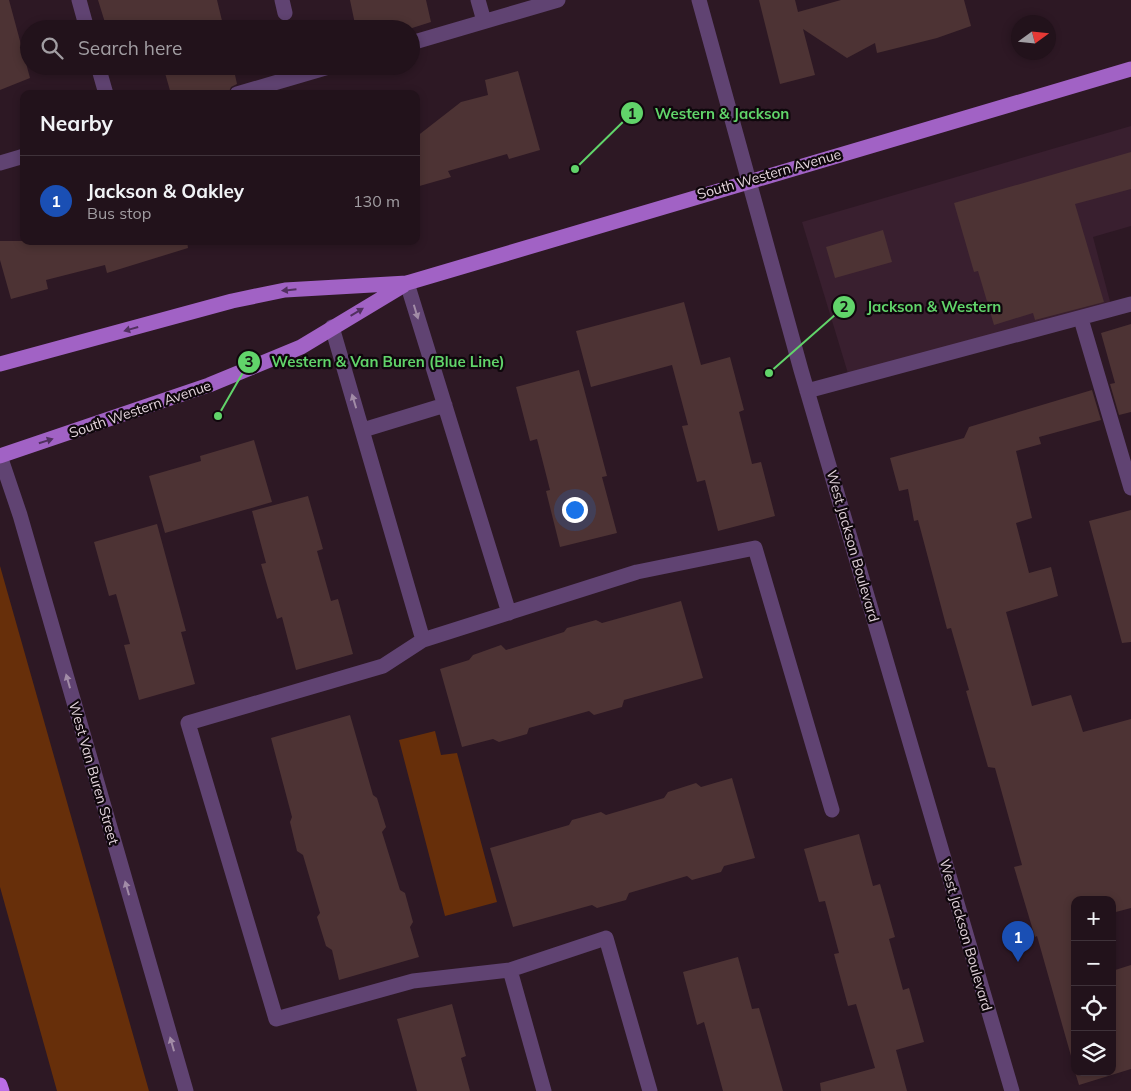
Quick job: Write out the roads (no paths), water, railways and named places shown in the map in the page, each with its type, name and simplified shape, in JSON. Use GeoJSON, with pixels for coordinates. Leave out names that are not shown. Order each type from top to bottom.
{"type":"FeatureCollection","features":[{"type":"Feature","properties":{"kind":"highway"},"geometry":{"type":"LineString","coordinates":[[0,1085],[2,1091]]}},
{"type":"Feature","properties":{"kind":"main road","name":"South Western Avenue"},"geometry":{"type":"LineString","coordinates":[[0,364],[232,301],[285,290],[408,283],[750,180],[1131,69]]}},
{"type":"Feature","properties":{"kind":"main road","name":"South Western Avenue"},"geometry":{"type":"LineString","coordinates":[[0,456],[209,385],[301,347],[408,283]]}},
{"type":"Feature","properties":{"kind":"street"},"geometry":{"type":"LineString","coordinates":[[79,0],[85,20]]}},
{"type":"Feature","properties":{"kind":"street"},"geometry":{"type":"LineString","coordinates":[[478,0],[484,21]]}},
{"type":"Feature","properties":{"kind":"street"},"geometry":{"type":"LineString","coordinates":[[420,39],[558,0]]}},
{"type":"Feature","properties":{"kind":"street","name":"West Jackson Boulevard"},"geometry":{"type":"LineString","coordinates":[[699,0],[807,392],[1012,1091]]}},
{"type":"Feature","properties":{"kind":"street"},"geometry":{"type":"LineString","coordinates":[[101,75],[105,90]]}},
{"type":"Feature","properties":{"kind":"street"},"geometry":{"type":"LineString","coordinates":[[251,90],[301,75]]}},
{"type":"Feature","properties":{"kind":"street"},"geometry":{"type":"LineString","coordinates":[[0,163],[20,157]]}},
{"type":"Feature","properties":{"kind":"street"},"geometry":{"type":"LineString","coordinates":[[408,283],[508,613]]}},
{"type":"Feature","properties":{"kind":"street"},"geometry":{"type":"LineString","coordinates":[[807,392],[1131,304]]}},
{"type":"Feature","properties":{"kind":"street"},"geometry":{"type":"LineString","coordinates":[[1081,319],[1131,488]]}},
{"type":"Feature","properties":{"kind":"street"},"geometry":{"type":"LineString","coordinates":[[332,328],[423,640]]}},
{"type":"Feature","properties":{"kind":"street"},"geometry":{"type":"LineString","coordinates":[[363,430],[445,405]]}},
{"type":"Feature","properties":{"kind":"street","name":"West Van Buren Street"},"geometry":{"type":"LineString","coordinates":[[0,456],[20,515],[186,1091]]}},
{"type":"Feature","properties":{"kind":"street"},"geometry":{"type":"LineString","coordinates":[[650,1091],[606,938],[510,970],[413,981],[276,1019],[188,723],[383,666],[423,640],[637,572],[754,548],[832,810]]}},
{"type":"Feature","properties":{"kind":"street"},"geometry":{"type":"LineString","coordinates":[[510,970],[544,1091]]}},
{"type":"Feature","properties":{"kind":"place","name":"Western & Jackson"},"geometry":{"type":"Point","coordinates":[575,169]}},
{"type":"Feature","properties":{"kind":"place","name":"Jackson & Western"},"geometry":{"type":"Point","coordinates":[769,373]}},
{"type":"Feature","properties":{"kind":"place","name":"Western & Van Buren (Blue Line)"},"geometry":{"type":"Point","coordinates":[218,416]}},
{"type":"Feature","properties":{"kind":"place","name":"Jackson & Oakley"},"geometry":{"type":"Point","coordinates":[1018,962]}}]}
